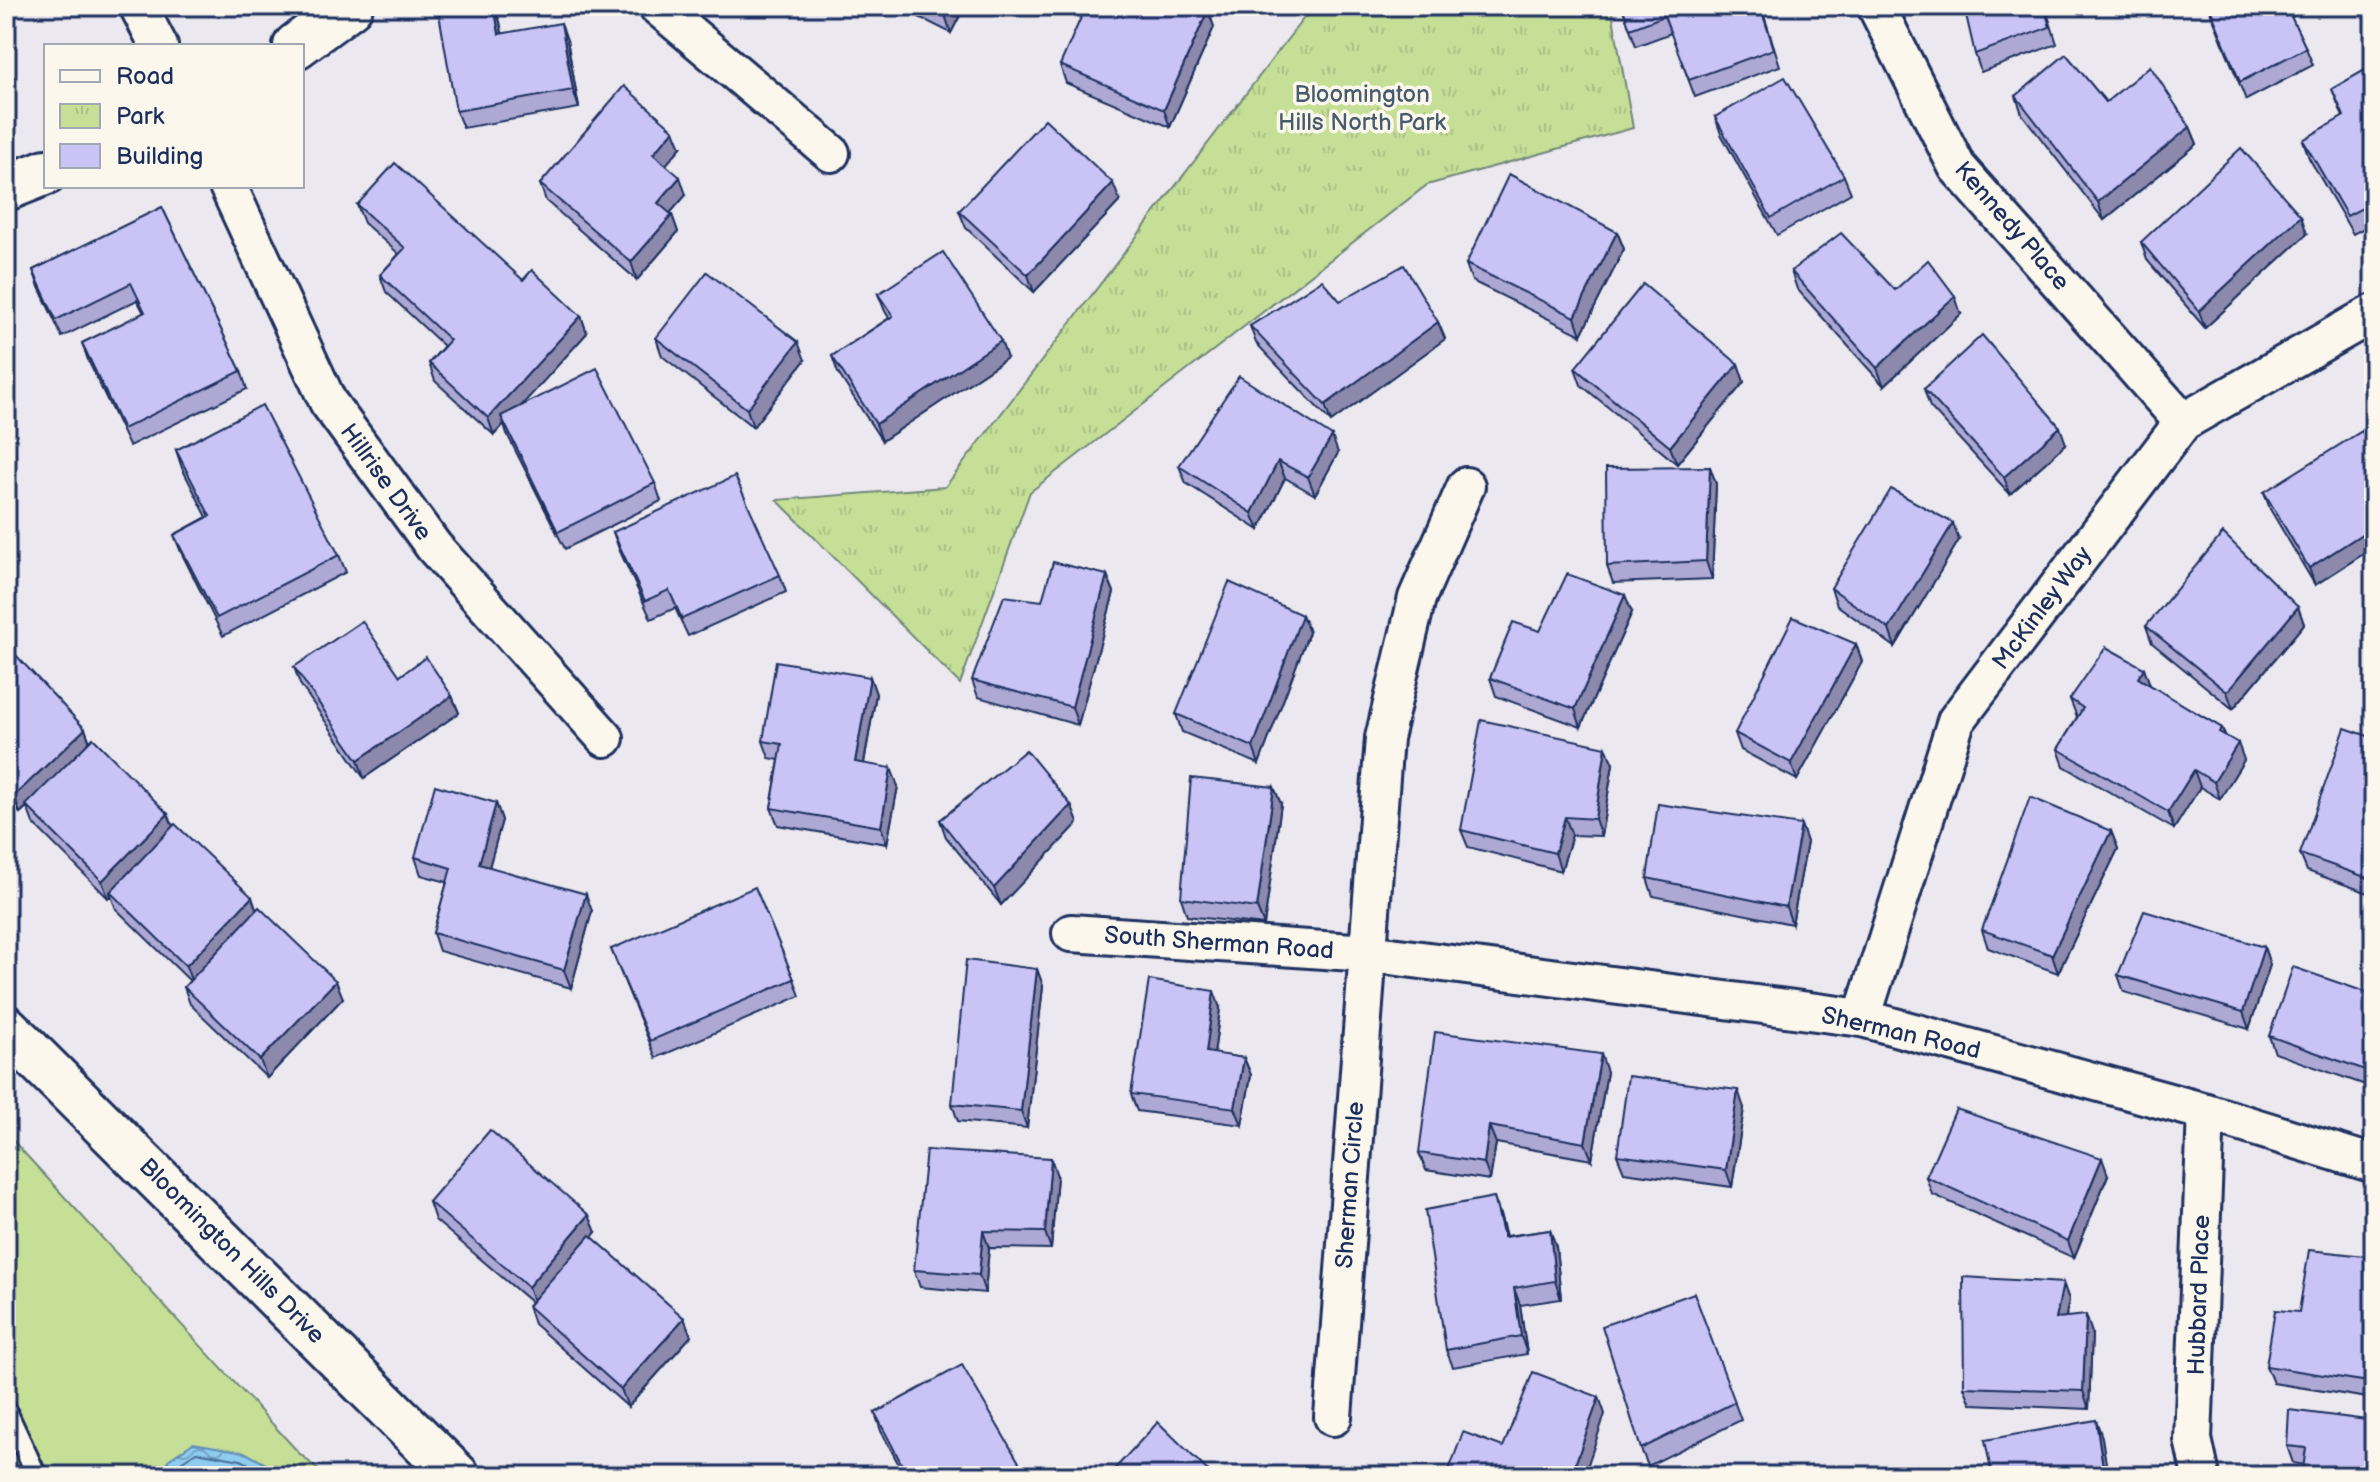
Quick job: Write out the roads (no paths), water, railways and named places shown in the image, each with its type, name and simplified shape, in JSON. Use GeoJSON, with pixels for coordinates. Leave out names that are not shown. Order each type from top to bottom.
{"type":"FeatureCollection","features":[{"type":"Feature","properties":{"kind":"street"},"geometry":{"type":"LineString","coordinates":[[138,6],[158,44]]}},
{"type":"Feature","properties":{"kind":"street"},"geometry":{"type":"LineString","coordinates":[[299,44],[350,6]]}},
{"type":"Feature","properties":{"kind":"street"},"geometry":{"type":"LineString","coordinates":[[657,6],[831,153]]}},
{"type":"Feature","properties":{"kind":"street","name":"Kennedy Place"},"geometry":{"type":"LineString","coordinates":[[1876,6],[1957,167],[2183,422]]}},
{"type":"Feature","properties":{"kind":"street"},"geometry":{"type":"LineString","coordinates":[[6,188],[44,173]]}},
{"type":"Feature","properties":{"kind":"street","name":"Hillrise Drive"},"geometry":{"type":"LineString","coordinates":[[229,188],[328,402],[434,547],[605,738]]}},
{"type":"Feature","properties":{"kind":"street","name":"McKinley Way"},"geometry":{"type":"LineString","coordinates":[[1862,1018],[1956,721],[2183,422],[2374,313]]}},
{"type":"Feature","properties":{"kind":"street","name":"Sherman Circle"},"geometry":{"type":"LineString","coordinates":[[1333,1417],[1384,738],[1417,598],[1466,486]]}},
{"type":"Feature","properties":{"kind":"street","name":"South Sherman Road"},"geometry":{"type":"LineString","coordinates":[[1071,933],[1368,953]]}},
{"type":"Feature","properties":{"kind":"street","name":"Sherman Road"},"geometry":{"type":"LineString","coordinates":[[1368,953],[1862,1018],[2206,1112],[2374,1164]]}},
{"type":"Feature","properties":{"kind":"street","name":"Bloomington Hills Drive"},"geometry":{"type":"LineString","coordinates":[[6,1028],[457,1476]]}},
{"type":"Feature","properties":{"kind":"street","name":"Hubbard Place"},"geometry":{"type":"LineString","coordinates":[[2201,1476],[2193,1439],[2206,1112]]}},
{"type":"Feature","properties":{"kind":"lane"},"geometry":{"type":"LineString","coordinates":[[6,1409],[37,1476]]}},
{"type":"Feature","properties":{"kind":"water"},"geometry":{"type":"Polygon","coordinates":[[[193,1443],[244,1452],[288,1476],[165,1476],[168,1460],[193,1443]]]}},
{"type":"Feature","properties":{"kind":"park label","name":"Bloomington Hills North Park"},"geometry":{"type":"Point","coordinates":[1362,108]}}]}
